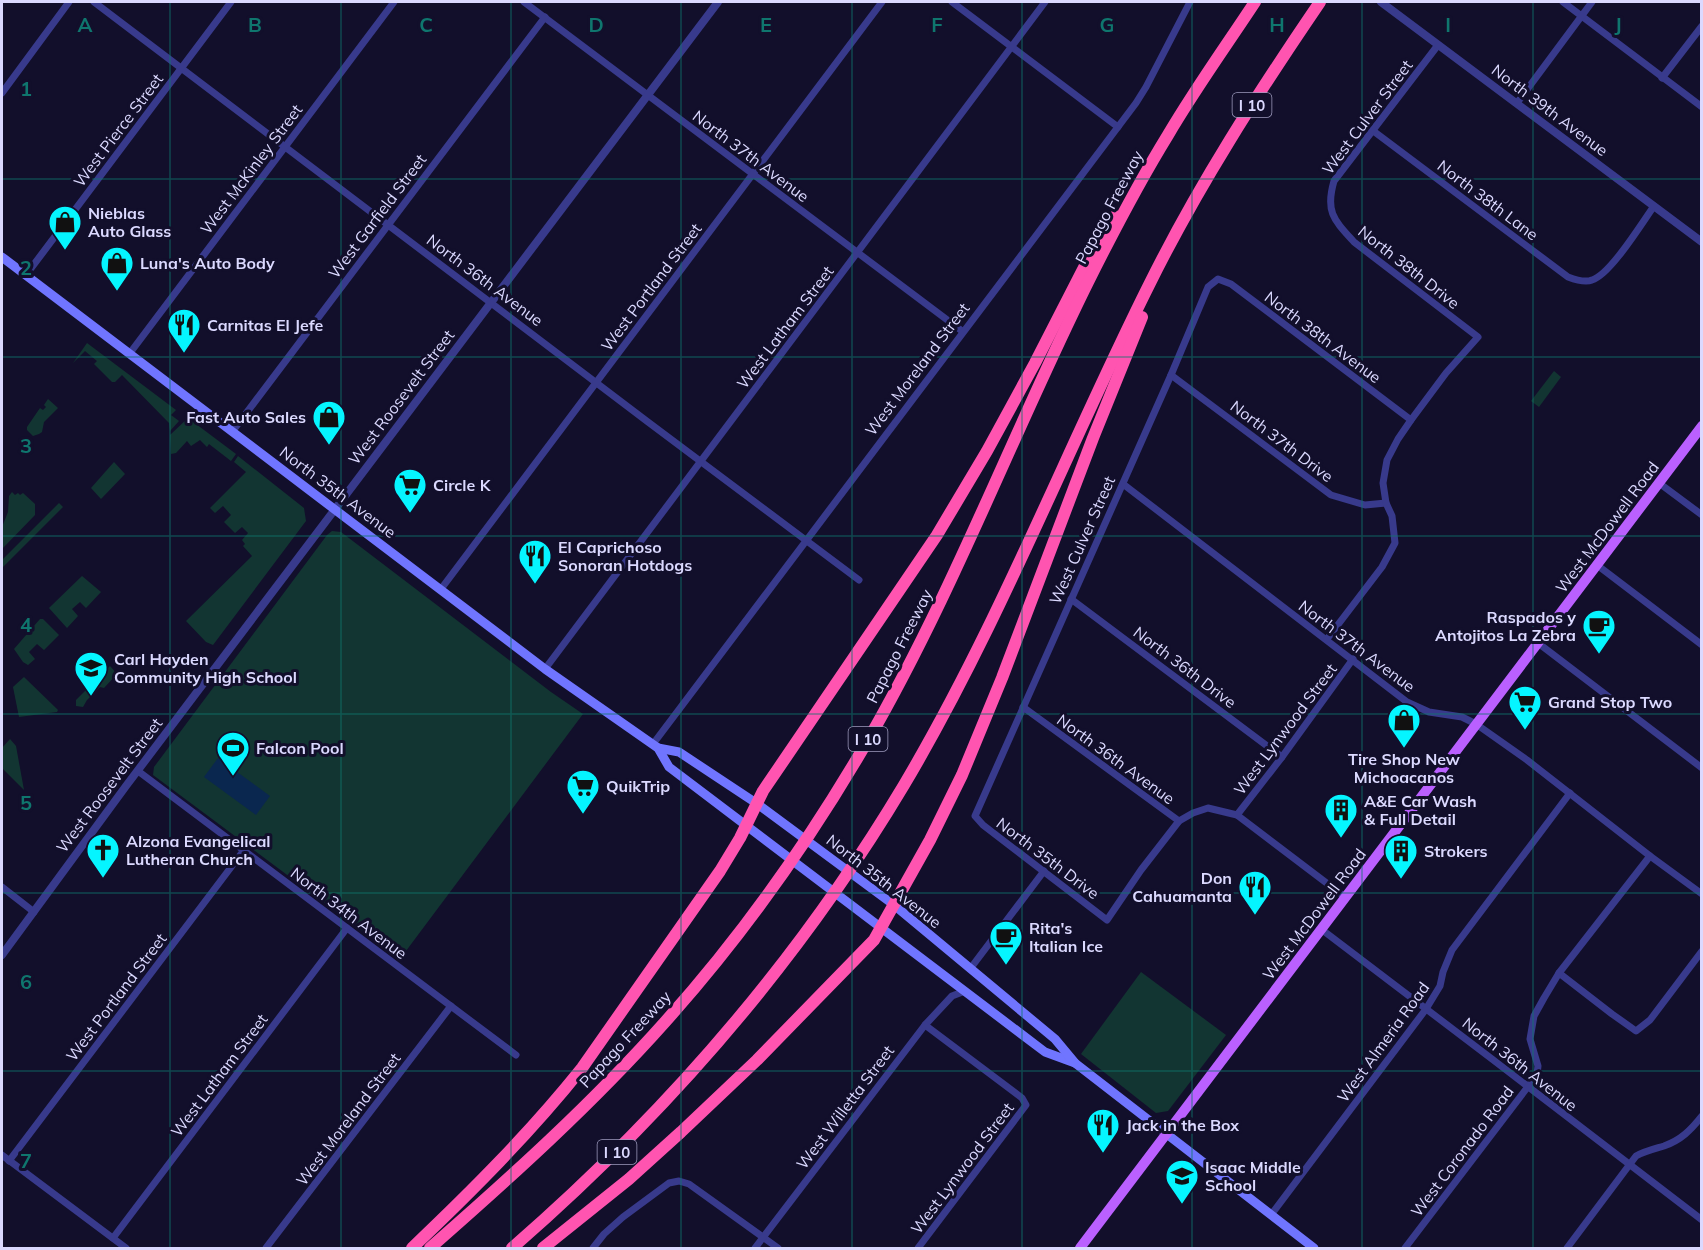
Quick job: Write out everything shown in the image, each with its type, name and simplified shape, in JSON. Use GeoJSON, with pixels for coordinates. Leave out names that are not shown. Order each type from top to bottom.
{"type":"FeatureCollection","features":[{"type":"Feature","properties":{"kind":"highway","name":"Papago Freeway"},"geometry":{"type":"LineString","coordinates":[[429,1248],[558,1132],[664,1023],[738,934],[822,815],[914,657],[1045,372],[1127,207],[1168,134],[1255,2]]}},
{"type":"Feature","properties":{"kind":"highway","name":"I 10"},"geometry":{"type":"LineString","coordinates":[[512,1248],[622,1147],[677,1088],[779,967],[861,854],[904,785],[959,686],[1145,293],[1188,210],[1254,100],[1320,2]]}},
{"type":"Feature","properties":{"kind":"highway"},"geometry":{"type":"LineString","coordinates":[[412,1248],[529,1132],[582,1068],[720,871],[769,781],[937,535],[987,451],[1094,248],[1168,134]]}},
{"type":"Feature","properties":{"kind":"highway"},"geometry":{"type":"LineString","coordinates":[[543,1248],[629,1179],[698,1116],[874,940],[881,927],[889,901],[962,775],[1002,678],[1138,325],[1188,210]]}},
{"type":"Feature","properties":{"kind":"main road","name":"North 35th Avenue"},"geometry":{"type":"LineString","coordinates":[[2,257],[545,669],[656,746],[679,752],[756,803],[889,901],[1055,1039],[1075,1063],[1314,1248]]}},
{"type":"Feature","properties":{"kind":"main road","name":"West McDowell Road"},"geometry":{"type":"LineString","coordinates":[[1080,1248],[1701,426]]}},
{"type":"Feature","properties":{"kind":"main road","name":"North 35th Avenue"},"geometry":{"type":"LineString","coordinates":[[656,746],[669,767],[1045,1052],[1075,1063]]}},
{"type":"Feature","properties":{"kind":"street"},"geometry":{"type":"LineString","coordinates":[[2,93],[69,2]]}},
{"type":"Feature","properties":{"kind":"street","name":"North 36th Avenue"},"geometry":{"type":"LineString","coordinates":[[94,2],[859,580]]}},
{"type":"Feature","properties":{"kind":"street","name":"West Pierce Street"},"geometry":{"type":"LineString","coordinates":[[26,275],[231,2]]}},
{"type":"Feature","properties":{"kind":"street","name":"West McKinley Street"},"geometry":{"type":"LineString","coordinates":[[130,353],[394,2]]}},
{"type":"Feature","properties":{"kind":"street","name":"North 37th Avenue"},"geometry":{"type":"LineString","coordinates":[[524,2],[962,331]]}},
{"type":"Feature","properties":{"kind":"street","name":"West Roosevelt Street"},"geometry":{"type":"LineString","coordinates":[[2,955],[718,2]]}},
{"type":"Feature","properties":{"kind":"street","name":"West Portland Street"},"geometry":{"type":"LineString","coordinates":[[441,589],[882,2]]}},
{"type":"Feature","properties":{"kind":"street"},"geometry":{"type":"LineString","coordinates":[[952,2],[1118,127]]}},
{"type":"Feature","properties":{"kind":"street","name":"West Latham Street"},"geometry":{"type":"LineString","coordinates":[[545,669],[1045,2]]}},
{"type":"Feature","properties":{"kind":"street","name":"West Moreland Street"},"geometry":{"type":"LineString","coordinates":[[656,746],[806,540],[1118,127],[1146,87],[1190,2]]}},
{"type":"Feature","properties":{"kind":"street","name":"North 39th Avenue"},"geometry":{"type":"LineString","coordinates":[[1381,2],[1701,242]]}},
{"type":"Feature","properties":{"kind":"street"},"geometry":{"type":"LineString","coordinates":[[1563,2],[1701,107]]}},
{"type":"Feature","properties":{"kind":"street"},"geometry":{"type":"LineString","coordinates":[[1517,104],[1592,2]]}},
{"type":"Feature","properties":{"kind":"street","name":"West Garfield Street"},"geometry":{"type":"LineString","coordinates":[[232,432],[545,17]]}},
{"type":"Feature","properties":{"kind":"street"},"geometry":{"type":"LineString","coordinates":[[1662,78],[1701,26]]}},
{"type":"Feature","properties":{"kind":"street","name":"West Culver Street"},"geometry":{"type":"LineString","coordinates":[[1330,211],[1329,196],[1334,181],[1438,45]]}},
{"type":"Feature","properties":{"kind":"street","name":"North 38th Lane"},"geometry":{"type":"LineString","coordinates":[[1372,130],[1568,277],[1579,281],[1592,280],[1602,274],[1654,206]]}},
{"type":"Feature","properties":{"kind":"street","name":"North 38th Drive"},"geometry":{"type":"LineString","coordinates":[[1330,211],[1354,242],[1478,337],[1446,373],[1411,420]]}},
{"type":"Feature","properties":{"kind":"street","name":"West Culver Street"},"geometry":{"type":"LineString","coordinates":[[975,816],[1208,287],[1218,279]]}},
{"type":"Feature","properties":{"kind":"street","name":"North 38th Avenue"},"geometry":{"type":"LineString","coordinates":[[1218,279],[1232,284],[1411,420]]}},
{"type":"Feature","properties":{"kind":"street","name":"North 37th Drive"},"geometry":{"type":"LineString","coordinates":[[1171,375],[1331,495],[1365,505],[1386,503]]}},
{"type":"Feature","properties":{"kind":"street"},"geometry":{"type":"LineString","coordinates":[[1327,639],[1382,567],[1395,543],[1392,516],[1386,503],[1383,483],[1387,460],[1411,420]]}},
{"type":"Feature","properties":{"kind":"street"},"geometry":{"type":"LineString","coordinates":[[1659,483],[1701,515]]}},
{"type":"Feature","properties":{"kind":"street","name":"North 37th Avenue"},"geometry":{"type":"LineString","coordinates":[[1123,484],[1399,695],[1418,708],[1438,714],[1462,717],[1476,724],[1701,894]]}},
{"type":"Feature","properties":{"kind":"street"},"geometry":{"type":"LineString","coordinates":[[1597,565],[1701,645]]}},
{"type":"Feature","properties":{"kind":"street","name":"North 36th Drive"},"geometry":{"type":"LineString","coordinates":[[1071,599],[1282,757]]}},
{"type":"Feature","properties":{"kind":"street"},"geometry":{"type":"LineString","coordinates":[[1538,643],[1701,768]]}},
{"type":"Feature","properties":{"kind":"street","name":"West Lynwood Street"},"geometry":{"type":"LineString","coordinates":[[1237,815],[1353,659]]}},
{"type":"Feature","properties":{"kind":"street","name":"North 36th Avenue"},"geometry":{"type":"LineString","coordinates":[[1023,707],[1179,821],[1208,808],[1237,815],[1346,897]]}},
{"type":"Feature","properties":{"kind":"street","name":"North 34th Avenue"},"geometry":{"type":"LineString","coordinates":[[138,771],[516,1055]]}},
{"type":"Feature","properties":{"kind":"street","name":"West Almeria Road"},"geometry":{"type":"LineString","coordinates":[[1271,1215],[1426,1009],[1440,986],[1452,950],[1570,793]]}},
{"type":"Feature","properties":{"kind":"street","name":"North 35th Drive"},"geometry":{"type":"LineString","coordinates":[[975,816],[983,825],[1107,920],[1141,870],[1179,821]]}},
{"type":"Feature","properties":{"kind":"street","name":"West Portland Street"},"geometry":{"type":"LineString","coordinates":[[9,1161],[244,850]]}},
{"type":"Feature","properties":{"kind":"street","name":"West Coronado Road"},"geometry":{"type":"LineString","coordinates":[[1405,1248],[1537,1074],[1538,1066],[1530,1039],[1534,1016],[1559,973],[1650,856]]}},
{"type":"Feature","properties":{"kind":"street"},"geometry":{"type":"LineString","coordinates":[[970,969],[1044,871]]}},
{"type":"Feature","properties":{"kind":"street"},"geometry":{"type":"LineString","coordinates":[[2,887],[34,912]]}},
{"type":"Feature","properties":{"kind":"street","name":"West Latham Street"},"geometry":{"type":"LineString","coordinates":[[113,1238],[347,928]]}},
{"type":"Feature","properties":{"kind":"street","name":"North 36th Avenue"},"geometry":{"type":"LineString","coordinates":[[1321,929],[1701,1220]]}},
{"type":"Feature","properties":{"kind":"street"},"geometry":{"type":"LineString","coordinates":[[1559,973],[1636,1031],[1650,1020],[1701,951]]}},
{"type":"Feature","properties":{"kind":"street","name":"West Willetta Street"},"geometry":{"type":"LineString","coordinates":[[755,1248],[925,1025],[952,996],[965,991]]}},
{"type":"Feature","properties":{"kind":"street","name":"West Moreland Street"},"geometry":{"type":"LineString","coordinates":[[266,1248],[451,1006]]}},
{"type":"Feature","properties":{"kind":"street","name":"West Lynwood Street"},"geometry":{"type":"LineString","coordinates":[[918,1248],[1025,1107],[1022,1098],[925,1025]]}},
{"type":"Feature","properties":{"kind":"street"},"geometry":{"type":"LineString","coordinates":[[1567,1248],[1636,1156],[1677,1140],[1686,1134],[1701,1116]]}},
{"type":"Feature","properties":{"kind":"street"},"geometry":{"type":"LineString","coordinates":[[2,1155],[126,1248]]}},
{"type":"Feature","properties":{"kind":"street"},"geometry":{"type":"LineString","coordinates":[[593,1248],[604,1234],[633,1209],[669,1183],[679,1181],[689,1184],[778,1248]]}},
{"type":"Feature","properties":{"kind":"green space"},"geometry":{"type":"Polygon","coordinates":[[[87,343],[176,410],[171,415],[179,421],[170,431],[169,423],[122,375],[112,382],[94,364],[97,361],[85,351],[73,363],[87,343]]]}},
{"type":"Feature","properties":{"kind":"green space"},"geometry":{"type":"Polygon","coordinates":[[[1554,371],[1561,377],[1539,407],[1531,401],[1554,371]]]}},
{"type":"Feature","properties":{"kind":"green space"},"geometry":{"type":"Polygon","coordinates":[[[48,399],[58,408],[44,422],[42,432],[33,436],[27,427],[40,408],[43,410],[46,407],[44,405],[48,399]]]}},
{"type":"Feature","properties":{"kind":"green space"},"geometry":{"type":"Polygon","coordinates":[[[188,418],[236,454],[231,461],[209,444],[207,447],[200,440],[191,446],[187,441],[176,453],[171,454],[170,435],[188,418]]]}},
{"type":"Feature","properties":{"kind":"green space"},"geometry":{"type":"Polygon","coordinates":[[[238,456],[304,508],[306,521],[213,645],[206,642],[186,621],[252,556],[243,546],[245,544],[242,540],[248,533],[242,527],[235,533],[224,522],[231,515],[223,506],[215,513],[210,508],[246,472],[234,462],[238,456]]]}},
{"type":"Feature","properties":{"kind":"green space"},"geometry":{"type":"Polygon","coordinates":[[[114,462],[125,474],[101,499],[91,488],[114,462]]]}},
{"type":"Feature","properties":{"kind":"green space"},"geometry":{"type":"Polygon","coordinates":[[[12,492],[15,495],[23,493],[35,504],[35,515],[2,549],[2,527],[12,492]]]}},
{"type":"Feature","properties":{"kind":"green space"},"geometry":{"type":"Polygon","coordinates":[[[59,503],[63,507],[2,568],[2,560],[59,503]]]}},
{"type":"Feature","properties":{"kind":"green space"},"geometry":{"type":"Polygon","coordinates":[[[332,531],[341,532],[583,714],[400,959],[153,775],[154,767],[332,531]]]}},
{"type":"Feature","properties":{"kind":"green space"},"geometry":{"type":"Polygon","coordinates":[[[82,576],[101,592],[86,608],[80,602],[72,609],[78,616],[67,628],[49,608],[82,576]]]}},
{"type":"Feature","properties":{"kind":"green space"},"geometry":{"type":"Polygon","coordinates":[[[40,619],[43,619],[59,635],[44,650],[37,644],[29,652],[35,659],[28,665],[14,649],[40,619]]]}},
{"type":"Feature","properties":{"kind":"green space"},"geometry":{"type":"Polygon","coordinates":[[[110,666],[117,674],[104,688],[100,687],[83,707],[76,706],[76,700],[110,666]]]}},
{"type":"Feature","properties":{"kind":"green space"},"geometry":{"type":"Polygon","coordinates":[[[24,677],[58,710],[57,712],[19,717],[13,687],[24,677]]]}},
{"type":"Feature","properties":{"kind":"green space"},"geometry":{"type":"Polygon","coordinates":[[[10,739],[16,746],[24,790],[2,768],[2,748],[10,739]]]}},
{"type":"Feature","properties":{"kind":"green space"},"geometry":{"type":"Polygon","coordinates":[[[1141,972],[1226,1035],[1168,1111],[1156,1113],[1081,1054],[1141,972]]]}},
{"type":"Feature","properties":{"kind":"water"},"geometry":{"type":"Polygon","coordinates":[[[218,758],[270,796],[256,815],[204,777],[218,758]]]}},
{"type":"Feature","properties":{"kind":"place","name":"Nieblas Auto Glass"},"geometry":{"type":"Point","coordinates":[65,251]}},
{"type":"Feature","properties":{"kind":"place","name":"Luna's Auto Body"},"geometry":{"type":"Point","coordinates":[117,292]}},
{"type":"Feature","properties":{"kind":"place","name":"Carnitas El Jefe"},"geometry":{"type":"Point","coordinates":[184,354]}},
{"type":"Feature","properties":{"kind":"place","name":"Fast Auto Sales"},"geometry":{"type":"Point","coordinates":[329,446]}},
{"type":"Feature","properties":{"kind":"place","name":"Circle K"},"geometry":{"type":"Point","coordinates":[410,514]}},
{"type":"Feature","properties":{"kind":"place","name":"El Caprichoso Sonoran Hotdogs"},"geometry":{"type":"Point","coordinates":[535,585]}},
{"type":"Feature","properties":{"kind":"place","name":"Raspados y Antojitos La Zebra"},"geometry":{"type":"Point","coordinates":[1599,655]}},
{"type":"Feature","properties":{"kind":"place","name":"Carl Hayden Community High School"},"geometry":{"type":"Point","coordinates":[91,697]}},
{"type":"Feature","properties":{"kind":"place","name":"Grand Stop Two"},"geometry":{"type":"Point","coordinates":[1525,731]}},
{"type":"Feature","properties":{"kind":"place","name":"Tire Shop New Michoacanos"},"geometry":{"type":"Point","coordinates":[1404,749]}},
{"type":"Feature","properties":{"kind":"place","name":"Falcon Pool"},"geometry":{"type":"Point","coordinates":[233,777]}},
{"type":"Feature","properties":{"kind":"place","name":"QuikTrip"},"geometry":{"type":"Point","coordinates":[583,815]}},
{"type":"Feature","properties":{"kind":"place","name":"A&E Car Wash & Full Detail"},"geometry":{"type":"Point","coordinates":[1341,839]}},
{"type":"Feature","properties":{"kind":"place","name":"Alzona Evangelical Lutheran Church"},"geometry":{"type":"Point","coordinates":[103,879]}},
{"type":"Feature","properties":{"kind":"place","name":"Strokers"},"geometry":{"type":"Point","coordinates":[1401,880]}},
{"type":"Feature","properties":{"kind":"place","name":"Don Cahuamanta"},"geometry":{"type":"Point","coordinates":[1255,916]}},
{"type":"Feature","properties":{"kind":"place","name":"Rita's Italian Ice"},"geometry":{"type":"Point","coordinates":[1006,966]}},
{"type":"Feature","properties":{"kind":"place","name":"Jack in the Box"},"geometry":{"type":"Point","coordinates":[1103,1154]}},
{"type":"Feature","properties":{"kind":"place","name":"Isaac Middle School"},"geometry":{"type":"Point","coordinates":[1182,1205]}}]}
